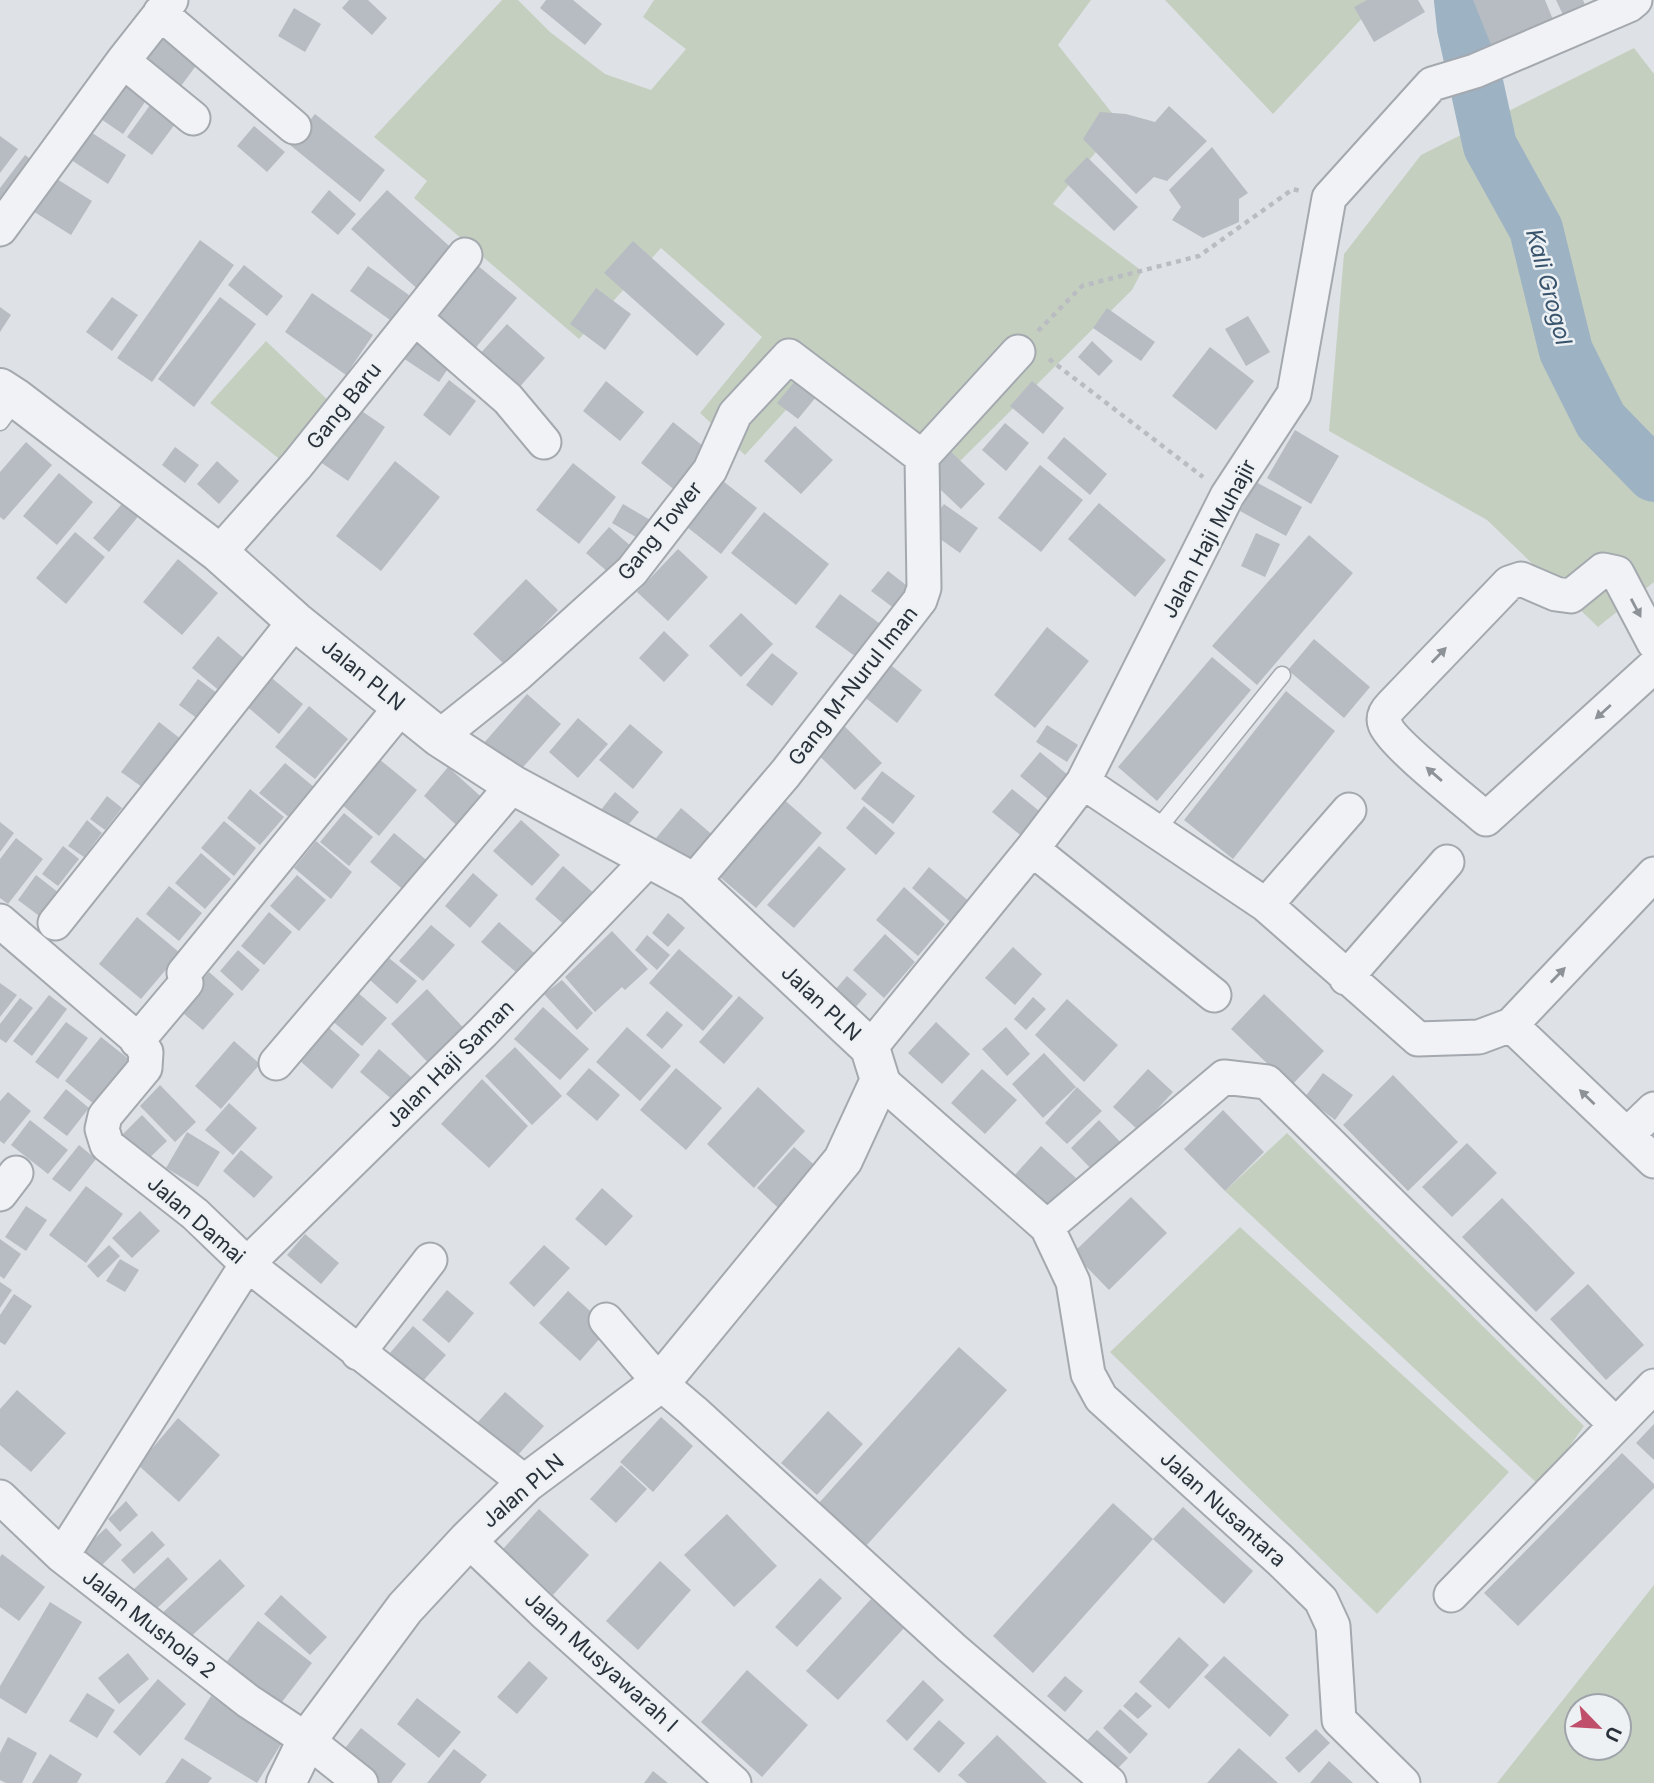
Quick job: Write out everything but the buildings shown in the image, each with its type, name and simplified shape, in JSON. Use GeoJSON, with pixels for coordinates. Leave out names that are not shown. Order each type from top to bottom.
{"type":"FeatureCollection","features":[{"type":"Feature","properties":{"kind":"street"},"geometry":{"type":"LineString","coordinates":[[1329,198],[1432,84],[1475,71],[1629,5],[1635,0]]}},
{"type":"Feature","properties":{"kind":"street"},"geometry":{"type":"LineString","coordinates":[[0,229],[166,7],[294,127]]}},
{"type":"Feature","properties":{"kind":"street"},"geometry":{"type":"LineString","coordinates":[[123,61],[193,118]]}},
{"type":"Feature","properties":{"kind":"street","name":"Jalan Haji Muhajir"},"geometry":{"type":"LineString","coordinates":[[875,1064],[1083,782],[1227,496],[1294,394],[1329,198]]}},
{"type":"Feature","properties":{"kind":"street","name":"Gang Baru"},"geometry":{"type":"LineString","coordinates":[[219,553],[297,465],[465,255]]}},
{"type":"Feature","properties":{"kind":"street"},"geometry":{"type":"LineString","coordinates":[[415,318],[508,400],[544,442]]}},
{"type":"Feature","properties":{"kind":"street"},"geometry":{"type":"LineString","coordinates":[[922,457],[1018,352]]}},
{"type":"Feature","properties":{"kind":"street","name":"Gang Tower"},"geometry":{"type":"LineString","coordinates":[[439,737],[517,674],[632,571],[710,470],[735,414],[789,356],[922,457]]}},
{"type":"Feature","properties":{"kind":"street","name":"Jalan PLN"},"geometry":{"type":"LineString","coordinates":[[6,403],[219,553],[295,621],[439,737],[513,785],[693,882],[875,1064],[844,1160],[660,1383],[526,1483],[405,1608],[307,1740],[286,1783]]}},
{"type":"Feature","properties":{"kind":"street","name":"Gang M-Nurul Iman"},"geometry":{"type":"LineString","coordinates":[[693,882],[785,774],[920,600],[925,588],[922,457]]}},
{"type":"Feature","properties":{"kind":"street"},"geometry":{"type":"LineString","coordinates":[[1654,643],[1617,573],[1604,570],[1571,596],[1556,594],[1521,579],[1509,583],[1392,705],[1385,713],[1385,724],[1402,747],[1486,819],[1654,666]]}},
{"type":"Feature","properties":{"kind":"street"},"geometry":{"type":"LineString","coordinates":[[55,923],[295,621]]}},
{"type":"Feature","properties":{"kind":"street"},"geometry":{"type":"LineString","coordinates":[[0,921],[137,1041],[186,983],[184,973],[401,707]]}},
{"type":"Feature","properties":{"kind":"street"},"geometry":{"type":"LineString","coordinates":[[1083,782],[1266,905],[1418,1039],[1479,1037],[1511,1025],[1654,874]]}},
{"type":"Feature","properties":{"kind":"street"},"geometry":{"type":"LineString","coordinates":[[276,1063],[513,785]]}},
{"type":"Feature","properties":{"kind":"street"},"geometry":{"type":"LineString","coordinates":[[1266,905],[1349,810]]}},
{"type":"Feature","properties":{"kind":"street"},"geometry":{"type":"LineString","coordinates":[[1032,849],[1214,995]]}},
{"type":"Feature","properties":{"kind":"street","name":"Jalan Haji Saman"},"geometry":{"type":"LineString","coordinates":[[62,1556],[247,1265],[484,1032],[649,859]]}},
{"type":"Feature","properties":{"kind":"street"},"geometry":{"type":"LineString","coordinates":[[1346,978],[1447,862]]}},
{"type":"Feature","properties":{"kind":"street"},"geometry":{"type":"LineString","coordinates":[[1511,1025],[1654,1161]]}},
{"type":"Feature","properties":{"kind":"street","name":"Jalan Damai"},"geometry":{"type":"LineString","coordinates":[[137,1041],[146,1052],[145,1068],[105,1116],[102,1129],[107,1145],[195,1214],[247,1265],[526,1483]]}},
{"type":"Feature","properties":{"kind":"street"},"geometry":{"type":"LineString","coordinates":[[875,1064],[1048,1227],[1224,1077],[1267,1082],[1616,1425]]}},
{"type":"Feature","properties":{"kind":"street"},"geometry":{"type":"LineString","coordinates":[[1627,1135],[1654,1109]]}},
{"type":"Feature","properties":{"kind":"street","name":"Jalan Nusantara"},"geometry":{"type":"LineString","coordinates":[[1048,1227],[1073,1282],[1088,1374],[1101,1398],[1321,1600],[1334,1626],[1339,1720],[1403,1783]]}},
{"type":"Feature","properties":{"kind":"street"},"geometry":{"type":"LineString","coordinates":[[358,1353],[430,1260]]}},
{"type":"Feature","properties":{"kind":"street"},"geometry":{"type":"LineString","coordinates":[[606,1320],[660,1383],[952,1648],[1109,1783]]}},
{"type":"Feature","properties":{"kind":"street"},"geometry":{"type":"LineString","coordinates":[[1451,1595],[1654,1386]]}},
{"type":"Feature","properties":{"kind":"street","name":"Jalan Mushola 2"},"geometry":{"type":"LineString","coordinates":[[0,1497],[62,1556],[248,1701],[307,1740],[361,1783]]}},
{"type":"Feature","properties":{"kind":"street","name":"Jalan Musyawarah I"},"geometry":{"type":"LineString","coordinates":[[468,1540],[734,1783]]}},
{"type":"Feature","properties":{"kind":"lane"},"geometry":{"type":"LineString","coordinates":[[1156,831],[1282,675]]}},
{"type":"Feature","properties":{"kind":"path"},"geometry":{"type":"LineString","coordinates":[[1018,352],[1082,286],[1199,256],[1293,189],[1329,198]]}},
{"type":"Feature","properties":{"kind":"path"},"geometry":{"type":"LineString","coordinates":[[1018,352],[1029,351],[1044,355],[1227,496]]}},
{"type":"Feature","properties":{"kind":"green space"},"geometry":{"type":"Polygon","coordinates":[[[502,0],[518,0],[550,32],[605,74],[651,90],[686,49],[643,17],[654,0],[1091,0],[1058,45],[1120,123],[1053,204],[1142,271],[1132,290],[949,472],[818,375],[745,455],[700,413],[762,337],[661,248],[579,339],[414,198],[427,181],[374,137],[502,0]]]}},
{"type":"Feature","properties":{"kind":"green space"},"geometry":{"type":"Polygon","coordinates":[[[1165,0],[1379,0],[1273,114],[1165,0]]]}},
{"type":"Feature","properties":{"kind":"green space"},"geometry":{"type":"Polygon","coordinates":[[[1634,48],[1654,74],[1654,582],[1598,627],[1487,520],[1329,431],[1344,254],[1421,155],[1634,48]]]}},
{"type":"Feature","properties":{"kind":"green space"},"geometry":{"type":"Polygon","coordinates":[[[266,341],[330,402],[283,462],[210,403],[266,341]]]}},
{"type":"Feature","properties":{"kind":"green space"},"geometry":{"type":"Polygon","coordinates":[[[1287,1133],[1584,1426],[1541,1487],[1225,1191],[1287,1133]]]}},
{"type":"Feature","properties":{"kind":"green space"},"geometry":{"type":"Polygon","coordinates":[[[1240,1227],[1509,1472],[1377,1614],[1110,1352],[1240,1227]]]}},
{"type":"Feature","properties":{"kind":"green space"},"geometry":{"type":"Polygon","coordinates":[[[1654,1585],[1654,1783],[1497,1783],[1563,1700],[1563,1762],[1633,1762],[1633,1692],[1569,1692],[1654,1585]]]}},
{"type":"Feature","properties":{"kind":"waterway","name":"Kali Grogol"},"geometry":{"type":"LineString","coordinates":[[1461,0],[1464,28],[1490,146],[1536,229],[1566,351],[1601,421],[1654,475]]}}]}
